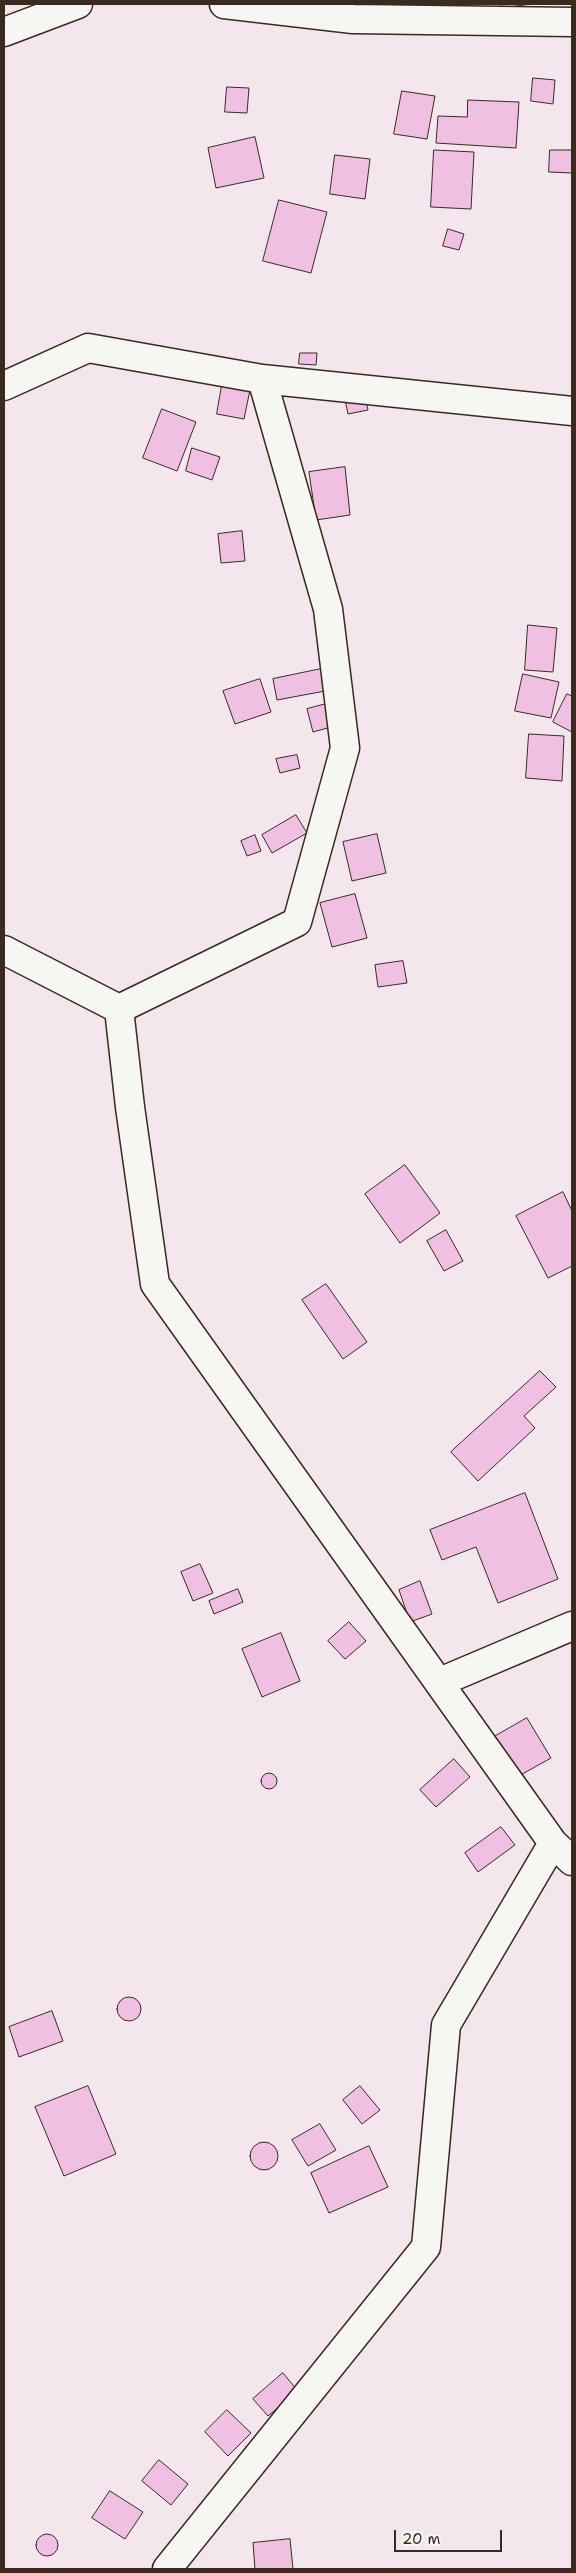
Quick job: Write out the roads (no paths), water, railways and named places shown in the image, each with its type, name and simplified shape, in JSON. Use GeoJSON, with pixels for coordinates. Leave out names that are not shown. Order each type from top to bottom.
{"type":"FeatureCollection","features":[{"type":"Feature","properties":{"kind":"street"},"geometry":{"type":"LineString","coordinates":[[4,32],[78,4]]}},
{"type":"Feature","properties":{"kind":"street"},"geometry":{"type":"LineString","coordinates":[[224,4],[353,19],[572,22]]}},
{"type":"Feature","properties":{"kind":"street"},"geometry":{"type":"LineString","coordinates":[[4,386],[88,348],[262,379],[572,411]]}},
{"type":"Feature","properties":{"kind":"street"},"geometry":{"type":"LineString","coordinates":[[119,1009],[297,922],[345,748],[328,609],[262,379]]}},
{"type":"Feature","properties":{"kind":"street"},"geometry":{"type":"LineString","coordinates":[[4,950],[119,1009]]}},
{"type":"Feature","properties":{"kind":"street"},"geometry":{"type":"LineString","coordinates":[[119,1009],[130,1106],[155,1284],[563,1852],[446,2025],[426,2247],[167,2569]]}},
{"type":"Feature","properties":{"kind":"street"},"geometry":{"type":"LineString","coordinates":[[440,1682],[572,1626]]}}]}
